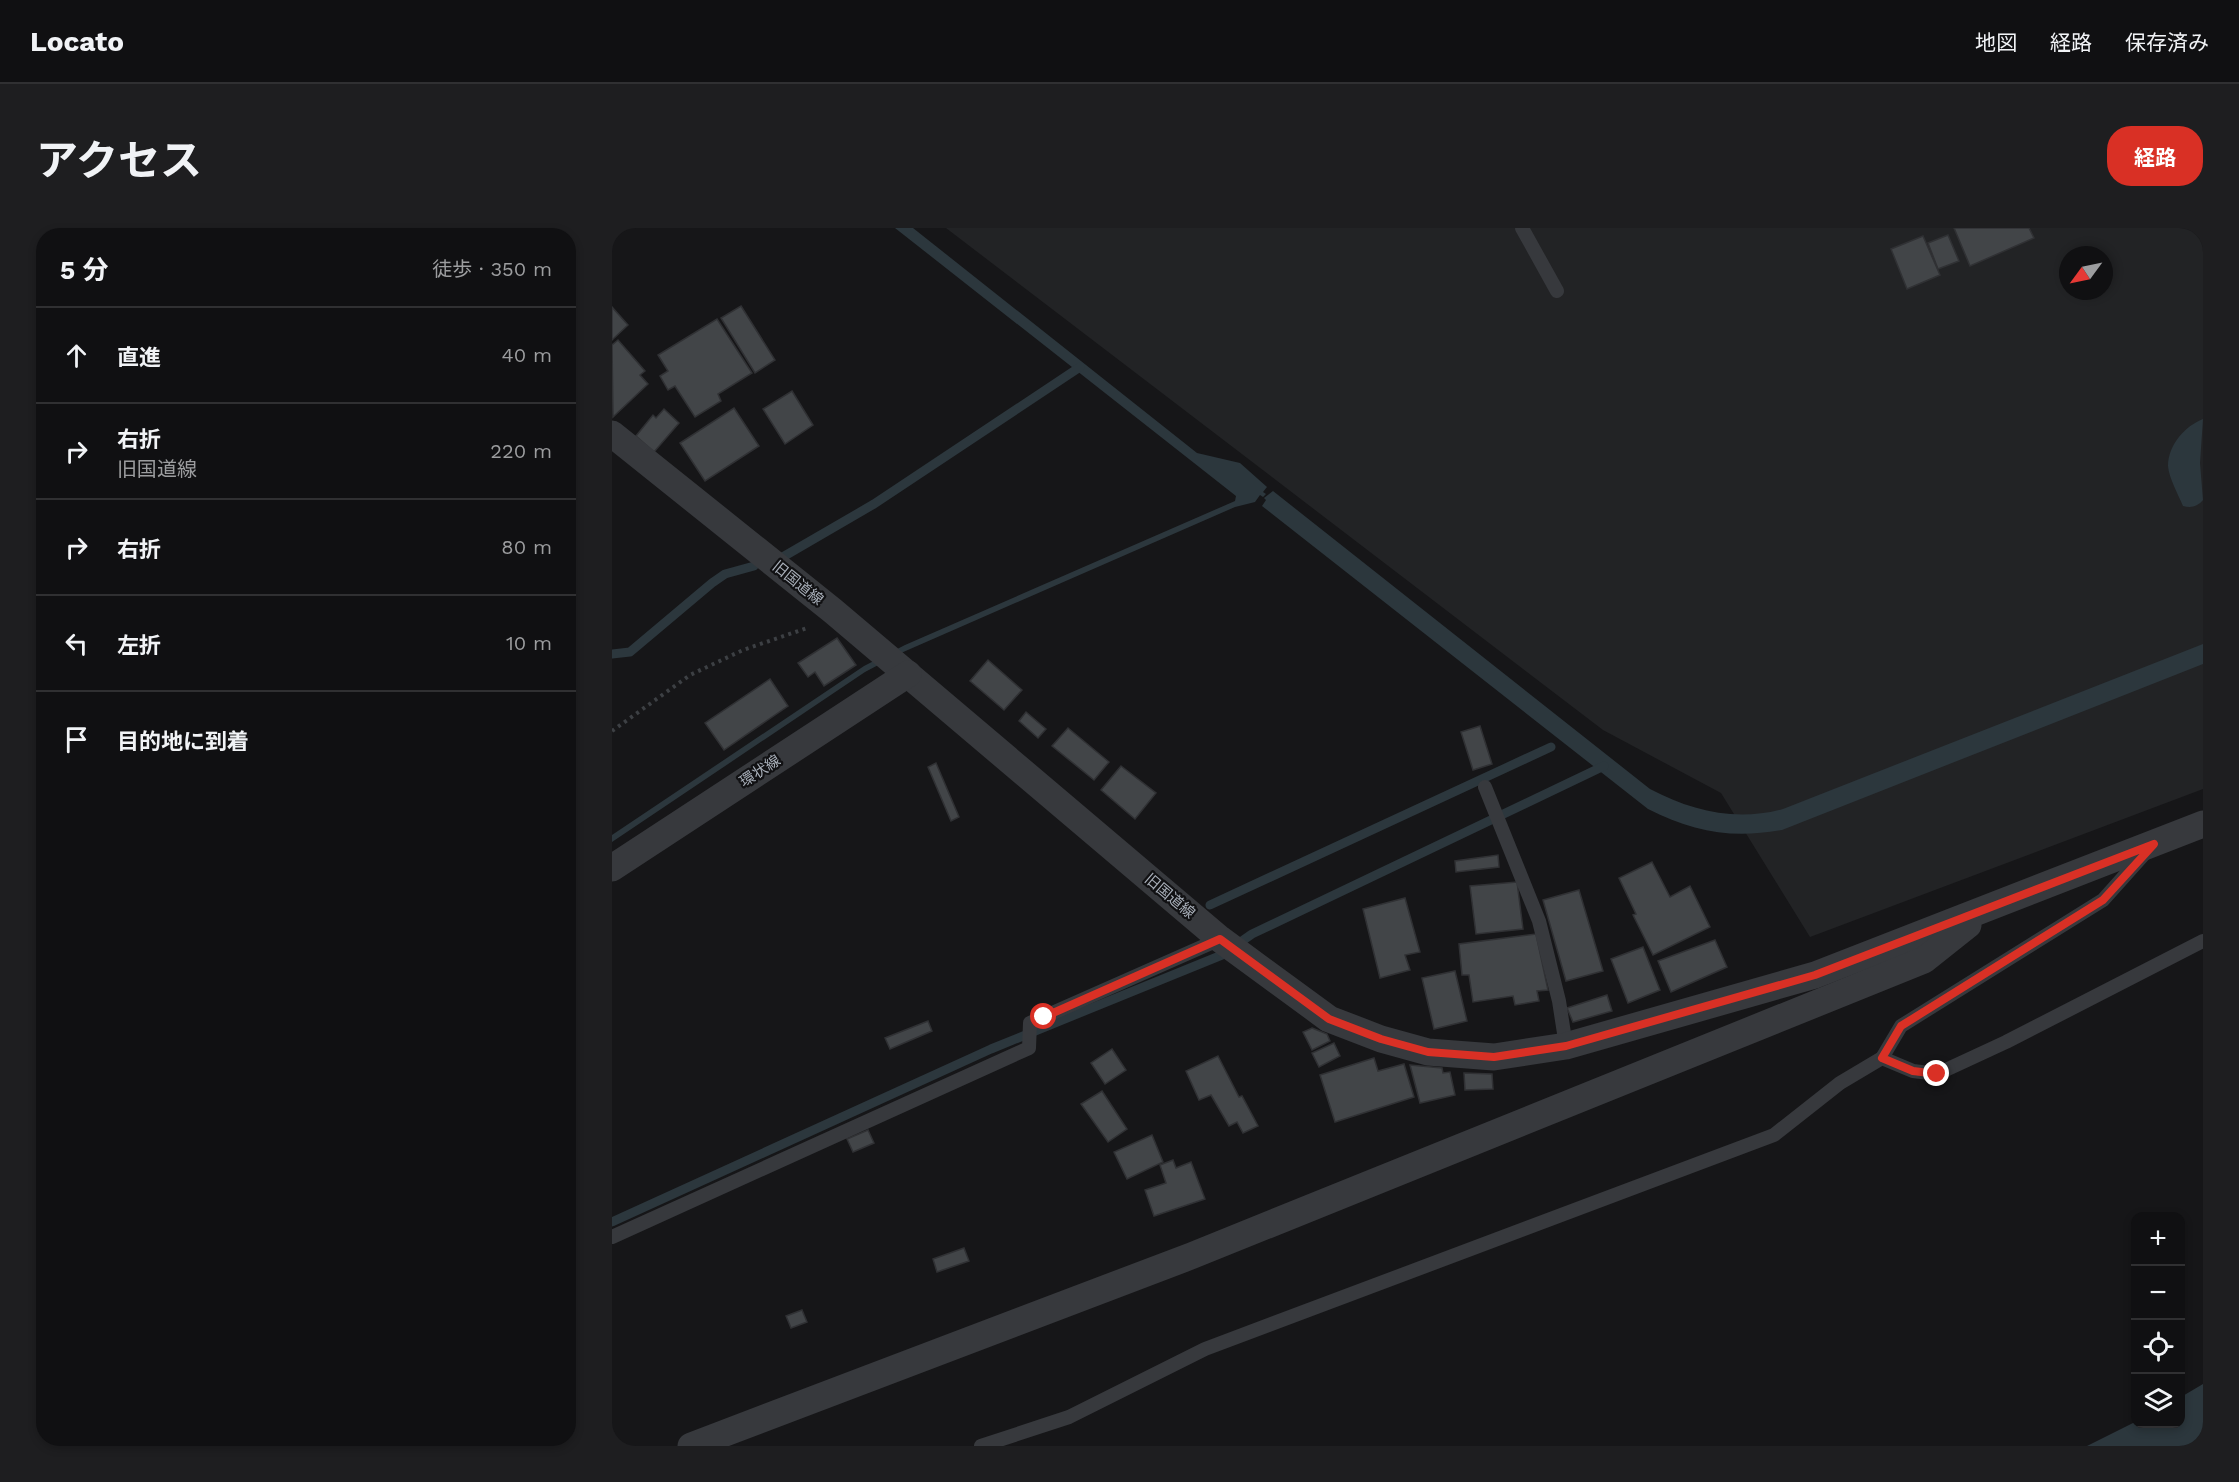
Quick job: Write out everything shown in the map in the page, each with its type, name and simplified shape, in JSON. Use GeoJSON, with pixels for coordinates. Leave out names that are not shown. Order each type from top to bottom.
{"type":"FeatureCollection","features":[{"type":"Feature","properties":{"kind":"street","name":"旧国道線"},"geometry":{"type":"LineString","coordinates":[[612,434],[908,674],[1220,939],[1329,1019],[1381,1039],[1428,1052],[1494,1057],[1566,1046],[1815,975],[2203,824]]}},
{"type":"Feature","properties":{"kind":"street","name":"環状線"},"geometry":{"type":"LineString","coordinates":[[612,868],[908,674]]}},
{"type":"Feature","properties":{"kind":"street"},"geometry":{"type":"LineString","coordinates":[[691,1446],[1191,1256],[1924,960],[1989,908]]}},
{"type":"Feature","properties":{"kind":"lane"},"geometry":{"type":"LineString","coordinates":[[1522,228],[1557,291]]}},
{"type":"Feature","properties":{"kind":"lane"},"geometry":{"type":"LineString","coordinates":[[1485,787],[1539,921],[1559,1001],[1566,1046]]}},
{"type":"Feature","properties":{"kind":"lane"},"geometry":{"type":"LineString","coordinates":[[981,1446],[1069,1417],[1204,1349],[1774,1135],[1840,1083],[1882,1058],[1901,1026],[2103,900],[2154,844]]}},
{"type":"Feature","properties":{"kind":"lane"},"geometry":{"type":"LineString","coordinates":[[612,1237],[1029,1048],[1030,1023],[1220,939]]}},
{"type":"Feature","properties":{"kind":"lane"},"geometry":{"type":"LineString","coordinates":[[1882,1058],[1913,1071],[1937,1074],[2006,1042],[2203,941]]}},
{"type":"Feature","properties":{"kind":"path"},"geometry":{"type":"LineString","coordinates":[[612,731],[690,675],[743,650],[814,625],[832,611]]}},
{"type":"Feature","properties":{"kind":"shaded area"},"geometry":{"type":"Polygon","coordinates":[[[895,228],[913,228],[1197,453],[1240,463],[1267,487],[1263,492],[1266,494],[1263,497],[1260,495],[1255,502],[1235,507],[901,653],[865,672],[612,842],[612,835],[864,666],[905,645],[1235,501],[1236,496],[895,228]]]}},
{"type":"Feature","properties":{"kind":"shaded area"},"geometry":{"type":"Polygon","coordinates":[[[946,228],[2203,228],[2203,789],[1810,937],[1721,793],[1603,730],[946,228]]]}},
{"type":"Feature","properties":{"kind":"shaded area"},"geometry":{"type":"Polygon","coordinates":[[[2203,419],[2200,463],[2203,500],[2194,506],[2183,506],[2170,476],[2169,458],[2174,444],[2184,431],[2203,419]]]}},
{"type":"Feature","properties":{"kind":"shaded area"},"geometry":{"type":"Polygon","coordinates":[[[1273,491],[1650,789],[1682,803],[1715,812],[1748,814],[1783,809],[2203,644],[2203,664],[1782,830],[1746,834],[1713,832],[1681,823],[1648,809],[1262,506],[1266,500],[1264,498],[1273,491]]]}},
{"type":"Feature","properties":{"kind":"shaded area"},"geometry":{"type":"Polygon","coordinates":[[[2203,1384],[2203,1446],[2087,1446],[2131,1424],[2131,1428],[2185,1428],[2185,1395],[2203,1384]]]}},
{"type":"Feature","properties":{"kind":"building"},"geometry":{"type":"Polygon","coordinates":[[[1954,228],[2029,228],[2034,238],[1970,266],[1954,228]]]}},
{"type":"Feature","properties":{"kind":"building"},"geometry":{"type":"Polygon","coordinates":[[[1948,235],[1959,261],[1938,269],[1928,243],[1948,235]]]}},
{"type":"Feature","properties":{"kind":"building"},"geometry":{"type":"Polygon","coordinates":[[[1923,236],[1940,275],[1907,289],[1891,249],[1923,236]]]}},
{"type":"Feature","properties":{"kind":"building"},"geometry":{"type":"Polygon","coordinates":[[[741,306],[775,360],[755,373],[721,318],[741,306]]]}},
{"type":"Feature","properties":{"kind":"building"},"geometry":{"type":"Polygon","coordinates":[[[612,307],[628,325],[612,340],[612,307]]]}},
{"type":"Feature","properties":{"kind":"building"},"geometry":{"type":"Polygon","coordinates":[[[717,319],[752,373],[718,394],[721,401],[695,417],[675,386],[668,390],[660,376],[668,371],[658,355],[717,319]]]}},
{"type":"Feature","properties":{"kind":"building"},"geometry":{"type":"Polygon","coordinates":[[[618,340],[645,371],[640,375],[648,384],[613,417],[612,345],[618,340]]]}},
{"type":"Feature","properties":{"kind":"building"},"geometry":{"type":"Polygon","coordinates":[[[792,391],[813,425],[785,444],[763,409],[792,391]]]}},
{"type":"Feature","properties":{"kind":"building"},"geometry":{"type":"Polygon","coordinates":[[[734,408],[759,446],[705,481],[680,443],[734,408]]]}},
{"type":"Feature","properties":{"kind":"building"},"geometry":{"type":"Polygon","coordinates":[[[664,409],[679,423],[654,452],[636,436],[653,415],[656,418],[664,409]]]}},
{"type":"Feature","properties":{"kind":"building"},"geometry":{"type":"Polygon","coordinates":[[[837,638],[856,665],[824,686],[815,672],[808,677],[798,663],[837,638]]]}},
{"type":"Feature","properties":{"kind":"building"},"geometry":{"type":"Polygon","coordinates":[[[988,660],[1022,690],[1004,710],[970,681],[988,660]]]}},
{"type":"Feature","properties":{"kind":"building"},"geometry":{"type":"Polygon","coordinates":[[[770,679],[788,706],[724,750],[705,723],[770,679]]]}},
{"type":"Feature","properties":{"kind":"building"},"geometry":{"type":"Polygon","coordinates":[[[1026,712],[1046,729],[1038,738],[1019,721],[1026,712]]]}},
{"type":"Feature","properties":{"kind":"building"},"geometry":{"type":"Polygon","coordinates":[[[1480,726],[1492,764],[1473,770],[1461,732],[1480,726]]]}},
{"type":"Feature","properties":{"kind":"building"},"geometry":{"type":"Polygon","coordinates":[[[1068,728],[1109,762],[1094,780],[1052,746],[1068,728]]]}},
{"type":"Feature","properties":{"kind":"building"},"geometry":{"type":"Polygon","coordinates":[[[936,763],[959,817],[951,821],[928,767],[936,763]]]}},
{"type":"Feature","properties":{"kind":"building"},"geometry":{"type":"Polygon","coordinates":[[[1121,766],[1156,793],[1135,819],[1101,790],[1121,766]]]}},
{"type":"Feature","properties":{"kind":"building"},"geometry":{"type":"Polygon","coordinates":[[[1498,855],[1499,867],[1456,872],[1455,861],[1498,855]]]}},
{"type":"Feature","properties":{"kind":"building"},"geometry":{"type":"Polygon","coordinates":[[[1652,862],[1670,897],[1690,886],[1710,927],[1653,955],[1633,915],[1636,914],[1619,878],[1652,862]]]}},
{"type":"Feature","properties":{"kind":"building"},"geometry":{"type":"Polygon","coordinates":[[[1517,882],[1523,929],[1476,934],[1470,886],[1517,882]]]}},
{"type":"Feature","properties":{"kind":"building"},"geometry":{"type":"Polygon","coordinates":[[[1579,890],[1603,971],[1566,981],[1543,900],[1579,890]]]}},
{"type":"Feature","properties":{"kind":"building"},"geometry":{"type":"Polygon","coordinates":[[[1405,898],[1420,952],[1405,955],[1410,970],[1380,978],[1363,909],[1405,898]]]}},
{"type":"Feature","properties":{"kind":"building"},"geometry":{"type":"Polygon","coordinates":[[[1536,934],[1548,990],[1537,991],[1539,1001],[1515,1005],[1513,996],[1473,1002],[1469,975],[1462,975],[1459,944],[1536,934]]]}},
{"type":"Feature","properties":{"kind":"building"},"geometry":{"type":"Polygon","coordinates":[[[1715,940],[1727,967],[1671,992],[1658,961],[1715,940]]]}},
{"type":"Feature","properties":{"kind":"building"},"geometry":{"type":"Polygon","coordinates":[[[1643,947],[1660,990],[1628,1003],[1611,959],[1643,947]]]}},
{"type":"Feature","properties":{"kind":"building"},"geometry":{"type":"Polygon","coordinates":[[[1455,971],[1467,1021],[1434,1029],[1422,978],[1455,971]]]}},
{"type":"Feature","properties":{"kind":"building"},"geometry":{"type":"Polygon","coordinates":[[[1607,995],[1612,1011],[1573,1022],[1567,1008],[1607,995]]]}},
{"type":"Feature","properties":{"kind":"building"},"geometry":{"type":"Polygon","coordinates":[[[928,1021],[932,1031],[890,1049],[885,1038],[928,1021]]]}},
{"type":"Feature","properties":{"kind":"building"},"geometry":{"type":"Polygon","coordinates":[[[1312,1028],[1327,1034],[1330,1041],[1312,1050],[1303,1032],[1312,1028]]]}},
{"type":"Feature","properties":{"kind":"building"},"geometry":{"type":"Polygon","coordinates":[[[1334,1043],[1340,1056],[1319,1067],[1312,1053],[1334,1043]]]}},
{"type":"Feature","properties":{"kind":"building"},"geometry":{"type":"Polygon","coordinates":[[[1112,1049],[1126,1070],[1105,1084],[1091,1063],[1112,1049]]]}},
{"type":"Feature","properties":{"kind":"building"},"geometry":{"type":"Polygon","coordinates":[[[1218,1056],[1239,1097],[1242,1096],[1258,1126],[1243,1133],[1237,1122],[1229,1126],[1211,1095],[1199,1100],[1186,1071],[1218,1056]]]}},
{"type":"Feature","properties":{"kind":"building"},"geometry":{"type":"Polygon","coordinates":[[[1374,1058],[1378,1071],[1404,1064],[1414,1097],[1335,1122],[1320,1075],[1374,1058]]]}},
{"type":"Feature","properties":{"kind":"building"},"geometry":{"type":"Polygon","coordinates":[[[1410,1065],[1442,1068],[1443,1073],[1450,1072],[1455,1095],[1420,1103],[1410,1065]]]}},
{"type":"Feature","properties":{"kind":"building"},"geometry":{"type":"Polygon","coordinates":[[[1464,1073],[1492,1074],[1493,1089],[1465,1090],[1464,1073]]]}},
{"type":"Feature","properties":{"kind":"building"},"geometry":{"type":"Polygon","coordinates":[[[1102,1091],[1127,1129],[1108,1142],[1081,1104],[1102,1091]]]}},
{"type":"Feature","properties":{"kind":"building"},"geometry":{"type":"Polygon","coordinates":[[[868,1130],[874,1143],[853,1152],[847,1139],[868,1130]]]}},
{"type":"Feature","properties":{"kind":"building"},"geometry":{"type":"Polygon","coordinates":[[[1152,1135],[1163,1162],[1127,1179],[1114,1152],[1152,1135]]]}},
{"type":"Feature","properties":{"kind":"building"},"geometry":{"type":"Polygon","coordinates":[[[1173,1160],[1176,1168],[1191,1162],[1205,1199],[1154,1216],[1145,1190],[1166,1183],[1160,1165],[1173,1160]]]}},
{"type":"Feature","properties":{"kind":"building"},"geometry":{"type":"Polygon","coordinates":[[[964,1248],[969,1261],[937,1272],[933,1259],[964,1248]]]}},
{"type":"Feature","properties":{"kind":"building"},"geometry":{"type":"Polygon","coordinates":[[[802,1310],[807,1322],[791,1328],[786,1316],[802,1310]]]}},
{"type":"Feature","properties":{"kind":"waterway"},"geometry":{"type":"LineString","coordinates":[[781,558],[874,504],[1080,367]]}},
{"type":"Feature","properties":{"kind":"waterway"},"geometry":{"type":"LineString","coordinates":[[612,654],[630,652],[725,574],[754,566]]}},
{"type":"Feature","properties":{"kind":"waterway"},"geometry":{"type":"LineString","coordinates":[[1210,905],[1551,747]]}},
{"type":"Feature","properties":{"kind":"waterway"},"geometry":{"type":"LineString","coordinates":[[612,1222],[991,1049],[1222,955],[1252,934],[1604,766]]}},
{"type":"Feature","properties":{"kind":"route"},"geometry":{"type":"LineString","coordinates":[[1044,1017],[1220,939],[1329,1019],[1381,1039],[1428,1052],[1494,1057],[1566,1046],[1815,975],[2154,844],[2103,900],[1901,1026],[1882,1058],[1913,1071],[1937,1074]]}}]}
